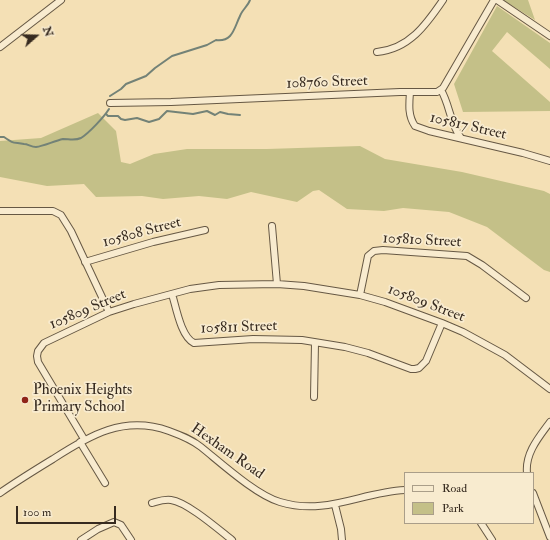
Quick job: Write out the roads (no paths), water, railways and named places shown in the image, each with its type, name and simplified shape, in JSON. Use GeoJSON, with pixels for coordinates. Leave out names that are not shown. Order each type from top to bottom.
{"type":"FeatureCollection","features":[{"type":"Feature","properties":{"kind":"street"},"geometry":{"type":"LineString","coordinates":[[0,47],[61,0]]}},
{"type":"Feature","properties":{"kind":"street"},"geometry":{"type":"LineString","coordinates":[[377,52],[395,49],[405,43],[426,25],[443,0]]}},
{"type":"Feature","properties":{"kind":"street"},"geometry":{"type":"LineString","coordinates":[[461,138],[455,128],[448,103],[441,90],[494,0]]}},
{"type":"Feature","properties":{"kind":"street"},"geometry":{"type":"LineString","coordinates":[[497,0],[550,36]]}},
{"type":"Feature","properties":{"kind":"street","name":"108760 Street"},"geometry":{"type":"LineString","coordinates":[[110,103],[151,103],[437,92],[441,90]]}},
{"type":"Feature","properties":{"kind":"street","name":"105817 Street"},"geometry":{"type":"LineString","coordinates":[[410,92],[409,108],[411,119],[416,126],[429,131],[523,153],[550,161]]}},
{"type":"Feature","properties":{"kind":"street"},"geometry":{"type":"LineString","coordinates":[[0,211],[52,211],[59,213],[67,224],[109,312]]}},
{"type":"Feature","properties":{"kind":"street"},"geometry":{"type":"LineString","coordinates":[[272,226],[276,284]]}},
{"type":"Feature","properties":{"kind":"street","name":"105808 Street"},"geometry":{"type":"LineString","coordinates":[[85,262],[153,242],[205,230]]}},
{"type":"Feature","properties":{"kind":"street","name":"105810 Street"},"geometry":{"type":"LineString","coordinates":[[360,295],[368,256],[374,251],[383,250],[467,256],[482,265],[526,298]]}},
{"type":"Feature","properties":{"kind":"street","name":"105809 Street"},"geometry":{"type":"LineString","coordinates":[[104,483],[82,440],[38,362],[38,351],[44,344],[109,312],[190,289],[219,285],[276,284],[304,286],[360,295],[385,302],[463,332],[505,355],[550,389]]}},
{"type":"Feature","properties":{"kind":"street","name":"105811 Street"},"geometry":{"type":"LineString","coordinates":[[172,294],[182,327],[189,341],[194,343],[253,339],[284,339],[345,347],[368,353],[411,369],[419,368],[426,361],[442,323]]}},
{"type":"Feature","properties":{"kind":"street"},"geometry":{"type":"LineString","coordinates":[[314,397],[315,343]]}},
{"type":"Feature","properties":{"kind":"street"},"geometry":{"type":"LineString","coordinates":[[527,472],[526,467],[530,453],[550,422]]}},
{"type":"Feature","properties":{"kind":"street","name":"Hexham Road"},"geometry":{"type":"LineString","coordinates":[[0,494],[24,476],[82,440],[103,431],[121,426],[142,425],[162,428],[183,436],[199,445],[264,495],[278,502],[309,508],[324,507],[384,493],[404,490]]}},
{"type":"Feature","properties":{"kind":"street"},"geometry":{"type":"LineString","coordinates":[[534,496],[550,537]]}},
{"type":"Feature","properties":{"kind":"street"},"geometry":{"type":"LineString","coordinates":[[152,503],[167,499],[177,501],[199,515],[230,539]]}},
{"type":"Feature","properties":{"kind":"street"},"geometry":{"type":"LineString","coordinates":[[335,505],[342,540]]}},
{"type":"Feature","properties":{"kind":"street"},"geometry":{"type":"LineString","coordinates":[[81,540],[98,529],[114,522],[121,525],[131,540]]}},
{"type":"Feature","properties":{"kind":"street"},"geometry":{"type":"LineString","coordinates":[[483,524],[492,540]]}},
{"type":"Feature","properties":{"kind":"waterway"},"geometry":{"type":"LineString","coordinates":[[110,96],[126,84],[146,76],[172,56],[207,45],[216,40],[226,39],[232,33],[250,0]]}},
{"type":"Feature","properties":{"kind":"waterway"},"geometry":{"type":"LineString","coordinates":[[0,137],[33,147],[42,146],[63,139],[79,139],[92,129],[109,109]]}},
{"type":"Feature","properties":{"kind":"waterway"},"geometry":{"type":"LineString","coordinates":[[106,114],[108,116],[118,116],[125,120],[137,118],[149,122],[159,119],[167,111],[193,114],[207,111],[215,115],[220,112],[240,115]]}},
{"type":"Feature","properties":{"kind":"place","name":"Phoenix Heights Primary School"},"geometry":{"type":"Point","coordinates":[25,400]}}]}
